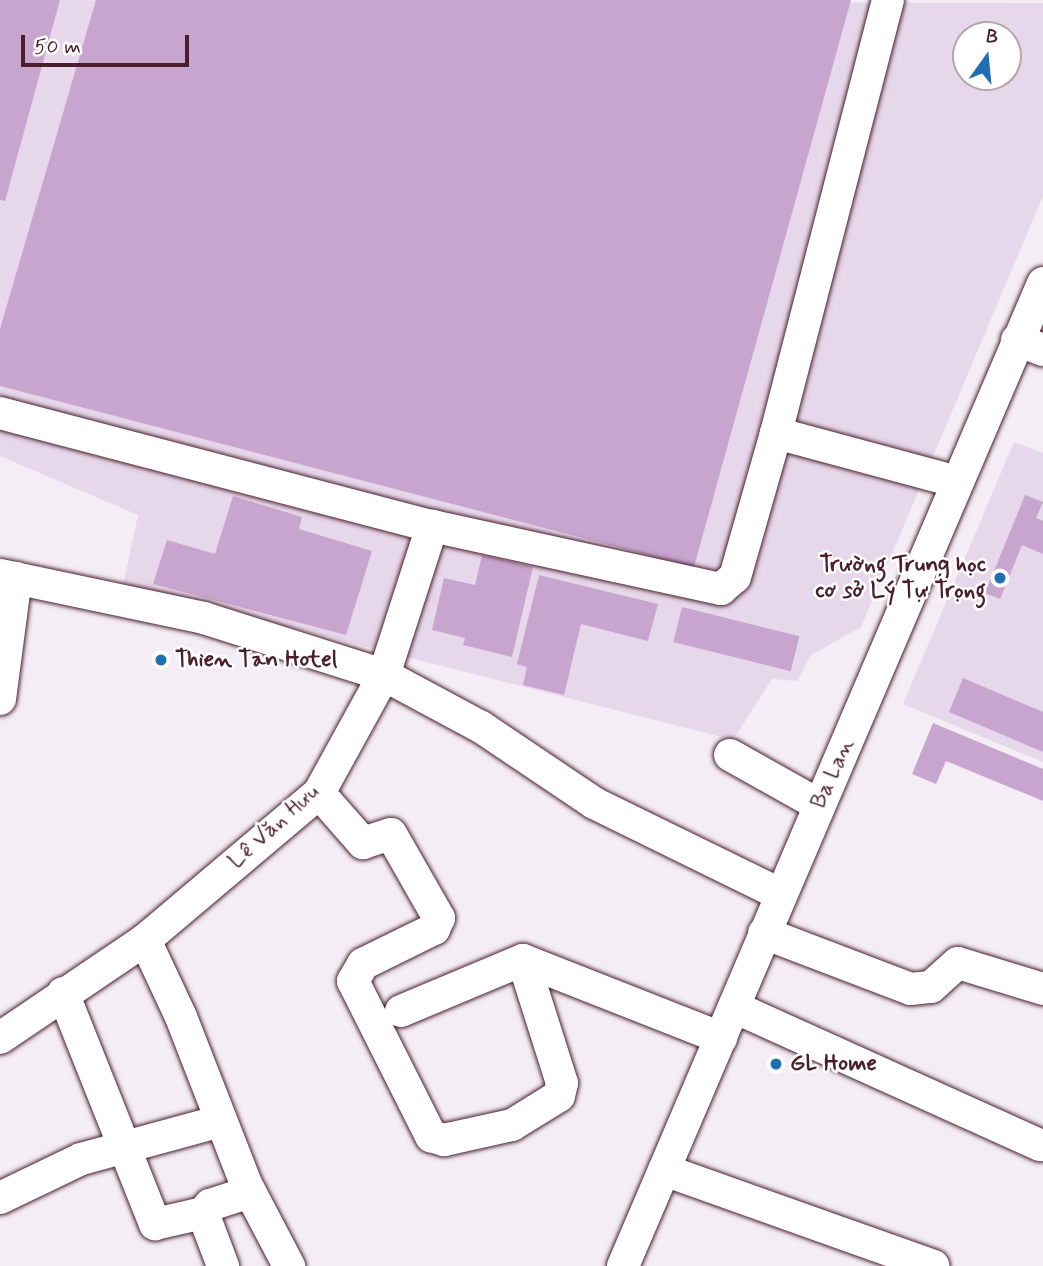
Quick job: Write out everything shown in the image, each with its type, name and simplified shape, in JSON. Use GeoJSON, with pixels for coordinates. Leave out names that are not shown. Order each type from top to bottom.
{"type":"FeatureCollection","features":[{"type":"Feature","properties":{"kind":"street"},"geometry":{"type":"LineString","coordinates":[[0,413],[432,526],[721,589],[735,577],[776,433],[888,0]]}},
{"type":"Feature","properties":{"kind":"street","name":"Ba Lan"},"geometry":{"type":"LineString","coordinates":[[623,1266],[958,482],[1030,345],[1043,283]]}},
{"type":"Feature","properties":{"kind":"street"},"geometry":{"type":"LineString","coordinates":[[776,433],[958,482]]}},
{"type":"Feature","properties":{"kind":"street","name":"Lê Văn Hưu"},"geometry":{"type":"LineString","coordinates":[[0,1038],[145,940],[319,793],[384,675],[432,526]]}},
{"type":"Feature","properties":{"kind":"street"},"geometry":{"type":"LineString","coordinates":[[0,699],[8,576],[204,618],[384,675],[481,727],[594,803],[780,894]]}},
{"type":"Feature","properties":{"kind":"street"},"geometry":{"type":"LineString","coordinates":[[730,755],[819,805]]}},
{"type":"Feature","properties":{"kind":"street"},"geometry":{"type":"LineString","coordinates":[[319,793],[363,843],[391,834],[439,918],[433,929],[363,964],[353,981],[431,1136],[444,1140],[512,1125],[559,1096],[562,1083],[523,960]]}},
{"type":"Feature","properties":{"kind":"street"},"geometry":{"type":"LineString","coordinates":[[765,933],[911,989],[931,987],[958,963],[1043,989]]}},
{"type":"Feature","properties":{"kind":"street"},"geometry":{"type":"LineString","coordinates":[[145,940],[250,1192],[289,1266]]}},
{"type":"Feature","properties":{"kind":"street"},"geometry":{"type":"LineString","coordinates":[[401,1011],[523,960],[721,1038]]}},
{"type":"Feature","properties":{"kind":"street"},"geometry":{"type":"LineString","coordinates":[[63,993],[155,1224],[203,1213],[210,1205],[250,1192]]}},
{"type":"Feature","properties":{"kind":"street"},"geometry":{"type":"LineString","coordinates":[[734,1007],[1040,1145]]}},
{"type":"Feature","properties":{"kind":"street"},"geometry":{"type":"LineString","coordinates":[[0,1198],[81,1159],[221,1121]]}},
{"type":"Feature","properties":{"kind":"street"},"geometry":{"type":"LineString","coordinates":[[664,1170],[933,1266]]}},
{"type":"Feature","properties":{"kind":"street"},"geometry":{"type":"LineString","coordinates":[[203,1213],[223,1266]]}},
{"type":"Feature","properties":{"kind":"shaded area"},"geometry":{"type":"Polygon","coordinates":[[[0,0],[1043,3],[1043,196],[861,627],[811,655],[797,681],[772,679],[733,740],[123,585],[138,515],[0,456],[0,0]]]}},
{"type":"Feature","properties":{"kind":"shaded area","name":"Trường Trung học cơ sở Lý Tự Trọng"},"geometry":{"type":"Polygon","coordinates":[[[1014,442],[1043,453],[1043,762],[903,704],[1014,442]]]}},
{"type":"Feature","properties":{"kind":"building"},"geometry":{"type":"Polygon","coordinates":[[[0,0],[60,0],[5,201],[0,200],[0,0]]]}},
{"type":"Feature","properties":{"kind":"building"},"geometry":{"type":"Polygon","coordinates":[[[96,0],[851,0],[694,567],[0,386],[0,329],[96,0]]]}},
{"type":"Feature","properties":{"kind":"building"},"geometry":{"type":"Polygon","coordinates":[[[1025,495],[1043,502],[1036,518],[1043,521],[1043,554],[1022,545],[1000,599],[985,593],[1025,495]]]}},
{"type":"Feature","properties":{"kind":"building"},"geometry":{"type":"Polygon","coordinates":[[[233,496],[302,517],[299,529],[372,551],[346,635],[153,584],[167,540],[215,554],[233,496]]]}},
{"type":"Feature","properties":{"kind":"building"},"geometry":{"type":"Polygon","coordinates":[[[482,555],[533,567],[512,657],[463,645],[465,638],[432,630],[444,578],[475,585],[482,555]]]}},
{"type":"Feature","properties":{"kind":"building"},"geometry":{"type":"Polygon","coordinates":[[[539,575],[658,604],[648,641],[581,624],[564,695],[523,685],[527,667],[517,664],[539,575]]]}},
{"type":"Feature","properties":{"kind":"building"},"geometry":{"type":"Polygon","coordinates":[[[682,607],[799,636],[791,671],[673,642],[682,607]]]}},
{"type":"Feature","properties":{"kind":"building"},"geometry":{"type":"Polygon","coordinates":[[[963,678],[1043,712],[1043,752],[949,712],[963,678]]]}},
{"type":"Feature","properties":{"kind":"building"},"geometry":{"type":"Polygon","coordinates":[[[933,723],[1043,769],[1043,801],[946,761],[936,784],[912,774],[933,723]]]}},
{"type":"Feature","properties":{"kind":"place","name":"Trường Trung học cơ sở Lý Tự Trọng"},"geometry":{"type":"Point","coordinates":[1000,578]}},
{"type":"Feature","properties":{"kind":"place","name":"Thien Tan Hotel"},"geometry":{"type":"Point","coordinates":[161,660]}},
{"type":"Feature","properties":{"kind":"place","name":"GL Home"},"geometry":{"type":"Point","coordinates":[776,1064]}}]}
